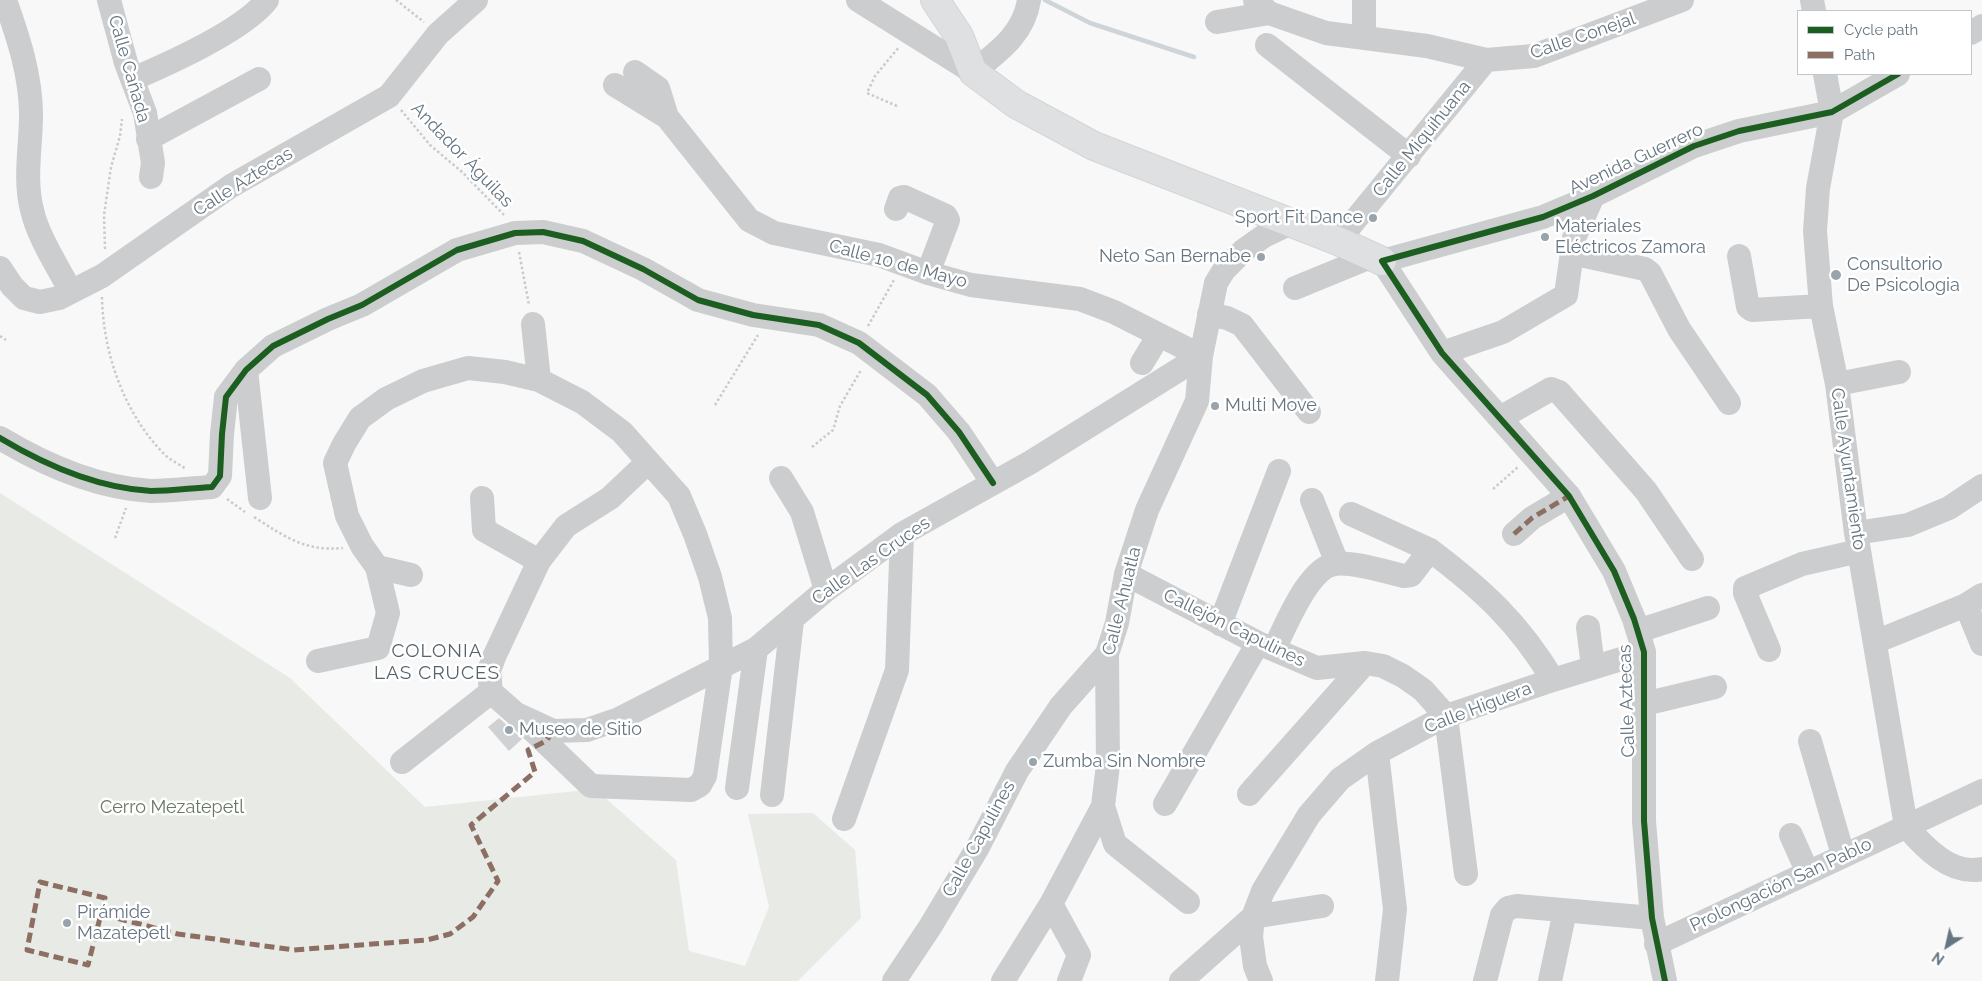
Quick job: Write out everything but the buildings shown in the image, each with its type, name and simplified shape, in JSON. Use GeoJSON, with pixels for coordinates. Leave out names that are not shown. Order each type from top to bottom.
{"type":"FeatureCollection","features":[{"type":"Feature","properties":{"kind":"main road"},"geometry":{"type":"LineString","coordinates":[[935,0],[959,36],[972,72],[1016,104],[1094,146],[1378,258]]}},
{"type":"Feature","properties":{"kind":"street"},"geometry":{"type":"LineString","coordinates":[[5,0],[19,42],[29,84],[31,115],[28,161],[32,210],[50,254],[71,292]]}},
{"type":"Feature","properties":{"kind":"street","name":"Calle Cañada"},"geometry":{"type":"LineString","coordinates":[[109,0],[117,35],[145,113],[153,163],[151,177]]}},
{"type":"Feature","properties":{"kind":"street"},"geometry":{"type":"LineString","coordinates":[[133,80],[171,63],[246,20],[267,0]]}},
{"type":"Feature","properties":{"kind":"street"},"geometry":{"type":"LineString","coordinates":[[389,96],[438,34],[476,0]]}},
{"type":"Feature","properties":{"kind":"street"},"geometry":{"type":"LineString","coordinates":[[858,0],[910,35],[972,72],[1008,43],[1019,30],[1028,6]]}},
{"type":"Feature","properties":{"kind":"street"},"geometry":{"type":"LineString","coordinates":[[1364,0],[1364,36]]}},
{"type":"Feature","properties":{"kind":"street","name":"Calle Conejal"},"geometry":{"type":"LineString","coordinates":[[1262,6],[1326,33],[1364,36],[1428,46],[1486,60],[1534,56],[1682,0]]}},
{"type":"Feature","properties":{"kind":"street"},"geometry":{"type":"LineString","coordinates":[[1217,22],[1262,6]]}},
{"type":"Feature","properties":{"kind":"street"},"geometry":{"type":"LineString","coordinates":[[1267,45],[1410,156]]}},
{"type":"Feature","properties":{"kind":"street","name":"Calle Miquihuana"},"geometry":{"type":"LineString","coordinates":[[1338,241],[1410,156],[1486,60]]}},
{"type":"Feature","properties":{"kind":"street"},"geometry":{"type":"LineString","coordinates":[[635,72],[658,88],[667,118]]}},
{"type":"Feature","properties":{"kind":"street"},"geometry":{"type":"LineString","coordinates":[[1825,75],[1832,112]]}},
{"type":"Feature","properties":{"kind":"street","name":"Avenida Guerrero"},"geometry":{"type":"LineString","coordinates":[[1295,288],[1378,258],[1543,217],[1593,196],[1694,146],[1739,131],[1832,112],[1896,75]]}},
{"type":"Feature","properties":{"kind":"street"},"geometry":{"type":"LineString","coordinates":[[148,139],[259,79]]}},
{"type":"Feature","properties":{"kind":"street","name":"Calle 10 de Mayo"},"geometry":{"type":"LineString","coordinates":[[615,85],[667,118],[749,220],[774,233],[879,255],[928,273],[971,285],[1080,299],[1114,312],[1201,356]]}},
{"type":"Feature","properties":{"kind":"street","name":"Calle Aztecas"},"geometry":{"type":"LineString","coordinates":[[0,268],[12,286],[24,298],[40,302],[59,298],[102,276],[231,186],[389,96]]}},
{"type":"Feature","properties":{"kind":"street","name":"Calle Ayuntamiento"},"geometry":{"type":"LineString","coordinates":[[1832,112],[1818,188],[1815,232],[1821,306],[1837,384],[1858,542],[1906,826]]}},
{"type":"Feature","properties":{"kind":"street"},"geometry":{"type":"LineString","coordinates":[[1442,353],[1503,332],[1566,295],[1572,264],[1571,253],[1574,238],[1593,196]]}},
{"type":"Feature","properties":{"kind":"street"},"geometry":{"type":"LineString","coordinates":[[896,209],[900,198],[904,197],[946,216],[948,220],[928,273]]}},
{"type":"Feature","properties":{"kind":"street"},"geometry":{"type":"LineString","coordinates":[[1201,356],[1216,283],[1224,270],[1250,245],[1291,223]]}},
{"type":"Feature","properties":{"kind":"street"},"geometry":{"type":"LineString","coordinates":[[0,438],[28,455],[64,470],[101,482],[150,491],[212,488],[220,476],[226,397],[246,370],[272,346],[362,305],[457,250],[515,233],[543,232],[583,241],[643,269],[698,300],[753,315],[819,325],[866,348],[927,395],[959,432],[993,483]]}},
{"type":"Feature","properties":{"kind":"street"},"geometry":{"type":"LineString","coordinates":[[1571,253],[1645,269],[1650,273],[1679,329],[1729,403]]}},
{"type":"Feature","properties":{"kind":"street"},"geometry":{"type":"LineString","coordinates":[[1739,256],[1748,307],[1752,310],[1821,306]]}},
{"type":"Feature","properties":{"kind":"street","name":"Calle Aztecas"},"geometry":{"type":"LineString","coordinates":[[1378,258],[1442,353],[1569,496],[1614,571],[1641,641],[1644,704],[1644,821],[1652,918],[1665,981]]}},
{"type":"Feature","properties":{"kind":"street"},"geometry":{"type":"LineString","coordinates":[[1209,314],[1227,318],[1242,325],[1310,412]]}},
{"type":"Feature","properties":{"kind":"street"},"geometry":{"type":"LineString","coordinates":[[533,324],[539,380]]}},
{"type":"Feature","properties":{"kind":"street"},"geometry":{"type":"LineString","coordinates":[[1142,364],[1159,335]]}},
{"type":"Feature","properties":{"kind":"street","name":"Calle Las Cruces"},"geometry":{"type":"LineString","coordinates":[[491,692],[516,714],[553,731],[587,730],[619,719],[756,649],[792,621],[826,590],[902,534],[1030,462],[1201,356]]}},
{"type":"Feature","properties":{"kind":"street","name":"Calle Ahuatla"},"geometry":{"type":"LineString","coordinates":[[1003,981],[1050,904],[1103,806],[1108,765],[1107,654],[1117,623],[1126,574],[1147,510],[1197,401],[1201,356]]}},
{"type":"Feature","properties":{"kind":"street"},"geometry":{"type":"LineString","coordinates":[[318,661],[378,648],[388,613],[377,567],[362,546],[347,516],[336,463],[344,444],[360,418],[386,400],[423,381],[468,368],[505,372],[539,380],[555,386],[603,417],[622,432],[647,463],[679,496],[710,576],[720,618],[721,666],[705,776],[700,785],[691,790],[591,786],[516,714]]}},
{"type":"Feature","properties":{"kind":"street"},"geometry":{"type":"LineString","coordinates":[[246,370],[260,498]]}},
{"type":"Feature","properties":{"kind":"street"},"geometry":{"type":"LineString","coordinates":[[1837,384],[1899,372]]}},
{"type":"Feature","properties":{"kind":"street"},"geometry":{"type":"LineString","coordinates":[[1500,418],[1551,389],[1559,392],[1646,491],[1692,558]]}},
{"type":"Feature","properties":{"kind":"street"},"geometry":{"type":"LineString","coordinates":[[402,762],[491,692],[489,671],[494,657],[538,561],[566,526],[610,498],[647,463]]}},
{"type":"Feature","properties":{"kind":"street"},"geometry":{"type":"LineString","coordinates":[[1220,624],[1279,472]]}},
{"type":"Feature","properties":{"kind":"street"},"geometry":{"type":"LineString","coordinates":[[781,478],[802,512],[826,590]]}},
{"type":"Feature","properties":{"kind":"street"},"geometry":{"type":"LineString","coordinates":[[1770,650],[1745,593],[1745,588],[1858,542],[1908,525],[1949,508],[1982,486]]}},
{"type":"Feature","properties":{"kind":"street"},"geometry":{"type":"LineString","coordinates":[[1514,534],[1532,518],[1569,496]]}},
{"type":"Feature","properties":{"kind":"street"},"geometry":{"type":"LineString","coordinates":[[482,498],[484,530],[538,561]]}},
{"type":"Feature","properties":{"kind":"street"},"geometry":{"type":"LineString","coordinates":[[1312,500],[1336,563]]}},
{"type":"Feature","properties":{"kind":"street"},"geometry":{"type":"LineString","coordinates":[[1351,514],[1430,550],[1474,583],[1519,628],[1553,680]]}},
{"type":"Feature","properties":{"kind":"street"},"geometry":{"type":"LineString","coordinates":[[844,819],[897,670],[902,534]]}},
{"type":"Feature","properties":{"kind":"street"},"geometry":{"type":"LineString","coordinates":[[1165,804],[1266,646],[1323,568],[1336,563],[1404,576],[1411,575],[1430,550]]}},
{"type":"Feature","properties":{"kind":"street"},"geometry":{"type":"LineString","coordinates":[[377,567],[411,575]]}},
{"type":"Feature","properties":{"kind":"street","name":"Callejón Capulines"},"geometry":{"type":"LineString","coordinates":[[1126,574],[1220,624],[1317,668],[1365,663],[1383,666],[1404,676],[1423,690],[1446,716]]}},
{"type":"Feature","properties":{"kind":"street"},"geometry":{"type":"LineString","coordinates":[[1875,642],[1974,600],[1982,644]]}},
{"type":"Feature","properties":{"kind":"street","name":"Calle Higuera"},"geometry":{"type":"LineString","coordinates":[[1261,981],[1255,966],[1252,947],[1253,917],[1263,891],[1309,815],[1340,779],[1377,752],[1446,716],[1593,667],[1708,608]]}},
{"type":"Feature","properties":{"kind":"street"},"geometry":{"type":"LineString","coordinates":[[772,795],[792,621]]}},
{"type":"Feature","properties":{"kind":"street"},"geometry":{"type":"LineString","coordinates":[[1588,626],[1593,667]]}},
{"type":"Feature","properties":{"kind":"street"},"geometry":{"type":"LineString","coordinates":[[737,788],[756,649]]}},
{"type":"Feature","properties":{"kind":"street","name":"Calle Capulines"},"geometry":{"type":"LineString","coordinates":[[894,981],[930,927],[978,847],[1017,771],[1062,706],[1107,654]]}},
{"type":"Feature","properties":{"kind":"street"},"geometry":{"type":"LineString","coordinates":[[1249,794],[1365,663]]}},
{"type":"Feature","properties":{"kind":"street"},"geometry":{"type":"LineString","coordinates":[[1644,704],[1715,687]]}},
{"type":"Feature","properties":{"kind":"street"},"geometry":{"type":"LineString","coordinates":[[1446,716],[1466,874]]}},
{"type":"Feature","properties":{"kind":"street"},"geometry":{"type":"LineString","coordinates":[[1810,741],[1843,855]]}},
{"type":"Feature","properties":{"kind":"street"},"geometry":{"type":"LineString","coordinates":[[1377,752],[1395,909],[1387,981]]}},
{"type":"Feature","properties":{"kind":"street","name":"Prolongación San Pablo"},"geometry":{"type":"LineString","coordinates":[[1656,944],[1982,791]]}},
{"type":"Feature","properties":{"kind":"street"},"geometry":{"type":"LineString","coordinates":[[1103,806],[1115,844],[1188,902]]}},
{"type":"Feature","properties":{"kind":"street"},"geometry":{"type":"LineString","coordinates":[[1906,826],[1924,847],[1948,864],[1972,872],[1982,869]]}},
{"type":"Feature","properties":{"kind":"street"},"geometry":{"type":"LineString","coordinates":[[1791,835],[1807,872]]}},
{"type":"Feature","properties":{"kind":"street"},"geometry":{"type":"LineString","coordinates":[[1050,904],[1079,955],[1069,981]]}},
{"type":"Feature","properties":{"kind":"street"},"geometry":{"type":"LineString","coordinates":[[1181,981],[1253,917],[1322,906]]}},
{"type":"Feature","properties":{"kind":"street"},"geometry":{"type":"LineString","coordinates":[[1485,981],[1502,915],[1508,908],[1516,906],[1652,918]]}},
{"type":"Feature","properties":{"kind":"street"},"geometry":{"type":"LineString","coordinates":[[1550,981],[1565,911]]}},
{"type":"Feature","properties":{"kind":"path"},"geometry":{"type":"LineString","coordinates":[[396,0],[438,34]]}},
{"type":"Feature","properties":{"kind":"path"},"geometry":{"type":"LineString","coordinates":[[897,106],[867,93],[875,76],[910,35]]}},
{"type":"Feature","properties":{"kind":"path"},"geometry":{"type":"LineString","coordinates":[[122,119],[120,136],[111,167],[104,215],[106,248],[102,276],[102,313],[112,363],[123,393],[139,421],[165,454],[250,515],[302,545],[326,550],[362,546]]}},
{"type":"Feature","properties":{"kind":"path"},"geometry":{"type":"LineString","coordinates":[[515,233],[533,324]]}},
{"type":"Feature","properties":{"kind":"path"},"geometry":{"type":"LineString","coordinates":[[812,447],[833,430],[840,406],[903,264]]}},
{"type":"Feature","properties":{"kind":"path"},"geometry":{"type":"LineString","coordinates":[[715,406],[770,317]]}},
{"type":"Feature","properties":{"kind":"path"},"geometry":{"type":"LineString","coordinates":[[0,336],[6,340]]}},
{"type":"Feature","properties":{"kind":"path"},"geometry":{"type":"LineString","coordinates":[[1492,489],[1533,455]]}},
{"type":"Feature","properties":{"kind":"path"},"geometry":{"type":"LineString","coordinates":[[115,538],[133,488]]}},
{"type":"Feature","properties":{"kind":"green space","name":"Cerro Mezatepetl"},"geometry":{"type":"Polygon","coordinates":[[[0,493],[290,678],[425,807],[595,789],[676,860],[689,951],[745,966],[769,907],[748,814],[813,813],[855,850],[861,918],[798,981],[0,981],[0,493]]]}},
{"type":"Feature","properties":{"kind":"waterway"},"geometry":{"type":"LineString","coordinates":[[1045,0],[1090,23],[1194,57]]}},
{"type":"Feature","properties":{"kind":"marked path"},"geometry":{"type":"LineString","coordinates":[[1514,534],[1532,518],[1569,496]]}},
{"type":"Feature","properties":{"kind":"marked path"},"geometry":{"type":"LineString","coordinates":[[101,914],[105,898],[40,882],[27,950],[88,965],[101,914],[178,934],[294,950],[427,940],[450,934],[473,917],[498,881],[471,825],[535,772],[528,750],[546,741],[553,731]]}},
{"type":"Feature","properties":{"kind":"cycle path"},"geometry":{"type":"LineString","coordinates":[[1665,981],[1652,918],[1644,821],[1644,652],[1634,619],[1614,571],[1569,496],[1442,353],[1382,261],[1543,217],[1593,196],[1694,146],[1739,131],[1832,112],[1896,75]]}},
{"type":"Feature","properties":{"kind":"cycle path"},"geometry":{"type":"LineString","coordinates":[[0,438],[54,466],[73,474],[111,485],[151,491],[212,487],[220,476],[226,397],[246,370],[273,346],[328,319],[362,305],[457,250],[515,233],[543,232],[583,241],[643,269],[698,300],[753,315],[819,325],[859,343],[927,395],[959,432],[993,483]]}},
{"type":"Feature","properties":{"kind":"place","name":"Sport Fit Dance"},"geometry":{"type":"Point","coordinates":[1373,218]}},
{"type":"Feature","properties":{"kind":"place","name":"Materiales Eléctricos Zamora"},"geometry":{"type":"Point","coordinates":[1545,237]}},
{"type":"Feature","properties":{"kind":"place","name":"Neto San Bernabe"},"geometry":{"type":"Point","coordinates":[1261,257]}},
{"type":"Feature","properties":{"kind":"place","name":"Consultorio De Psicologia"},"geometry":{"type":"Point","coordinates":[1836,275]}},
{"type":"Feature","properties":{"kind":"place","name":"Multi Move"},"geometry":{"type":"Point","coordinates":[1215,406]}},
{"type":"Feature","properties":{"kind":"place","name":"Museo de Sitio"},"geometry":{"type":"Point","coordinates":[509,730]}},
{"type":"Feature","properties":{"kind":"place","name":"Zumba Sin Nombre"},"geometry":{"type":"Point","coordinates":[1033,762]}},
{"type":"Feature","properties":{"kind":"place","name":"Pirámide Mazatepetl"},"geometry":{"type":"Point","coordinates":[67,923]}},
{"type":"Feature","properties":{"kind":"district","name":"COLONIA LAS CRUCES"},"geometry":{"type":"Point","coordinates":[437,662]}}]}
